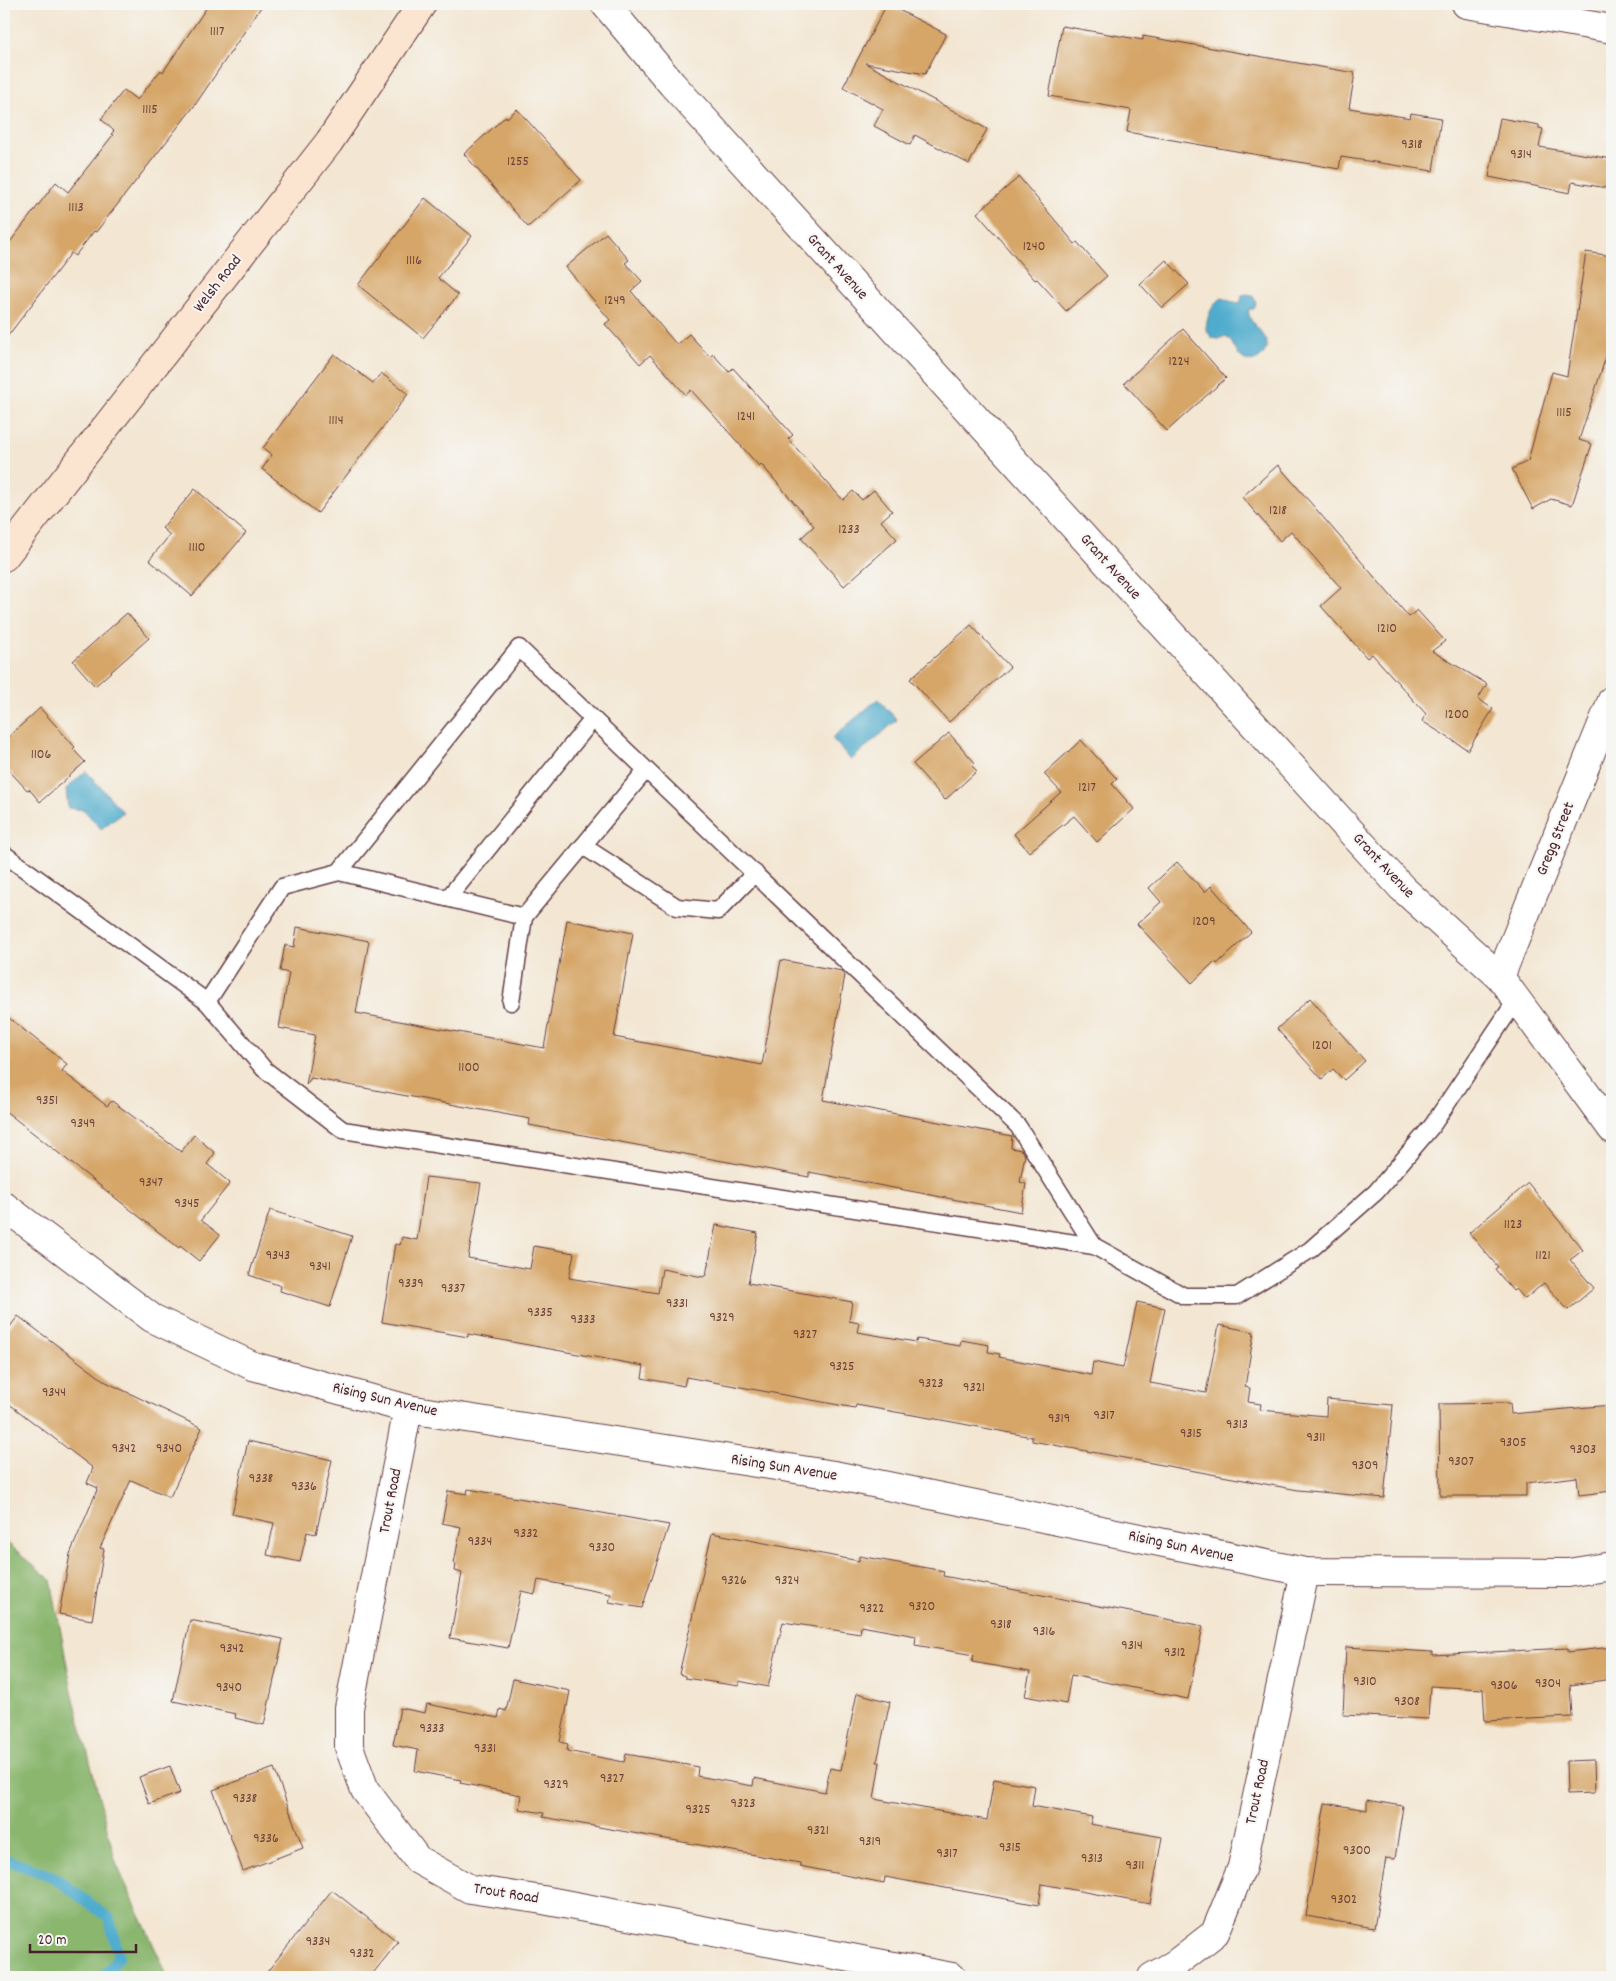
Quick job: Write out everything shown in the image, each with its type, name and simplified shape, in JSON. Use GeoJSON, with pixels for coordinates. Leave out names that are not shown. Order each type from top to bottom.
{"type":"FeatureCollection","features":[{"type":"Feature","properties":{"kind":"main road","name":"Welsh Road"},"geometry":{"type":"LineString","coordinates":[[4,557],[329,142],[422,4]]}},
{"type":"Feature","properties":{"kind":"street","name":"Grant Avenue"},"geometry":{"type":"LineString","coordinates":[[605,4],[672,84],[1402,888],[1500,977],[1612,1129]]}},
{"type":"Feature","properties":{"kind":"street"},"geometry":{"type":"LineString","coordinates":[[1466,4],[1612,29]]}},
{"type":"Feature","properties":{"kind":"street","name":"Gregg Street"},"geometry":{"type":"LineString","coordinates":[[1500,977],[1612,700]]}},
{"type":"Feature","properties":{"kind":"street","name":"Rising Sun Avenue"},"geometry":{"type":"LineString","coordinates":[[4,1206],[152,1318],[253,1366],[408,1409],[834,1475],[1305,1572],[1568,1574],[1612,1566]]}},
{"type":"Feature","properties":{"kind":"street","name":"Trout Road"},"geometry":{"type":"LineString","coordinates":[[408,1409],[350,1708],[349,1747],[365,1790],[418,1860],[470,1889],[543,1900],[952,1977]]}},
{"type":"Feature","properties":{"kind":"street","name":"Trout Road"},"geometry":{"type":"LineString","coordinates":[[1152,1977],[1175,1964],[1215,1933],[1242,1867],[1305,1572]]}},
{"type":"Feature","properties":{"kind":"lane"},"geometry":{"type":"LineString","coordinates":[[339,872],[519,648],[1018,1126],[1094,1246]]}},
{"type":"Feature","properties":{"kind":"lane"},"geometry":{"type":"LineString","coordinates":[[448,898],[593,719]]}},
{"type":"Feature","properties":{"kind":"lane"},"geometry":{"type":"LineString","coordinates":[[511,1002],[524,917],[646,770]]}},
{"type":"Feature","properties":{"kind":"lane"},"geometry":{"type":"LineString","coordinates":[[582,846],[677,907],[718,911],[754,873]]}},
{"type":"Feature","properties":{"kind":"lane"},"geometry":{"type":"LineString","coordinates":[[4,854],[206,1002],[264,1069],[343,1130],[1094,1246],[1184,1296],[1237,1296],[1310,1250],[1376,1192],[1432,1126],[1516,999]]}},
{"type":"Feature","properties":{"kind":"lane"},"geometry":{"type":"LineString","coordinates":[[206,1002],[282,886],[339,872],[524,917]]}},
{"type":"Feature","properties":{"kind":"green space"},"geometry":{"type":"Polygon","coordinates":[[[4,1540],[51,1580],[72,1691],[116,1863],[168,1977],[4,1977],[4,1540]]]}},
{"type":"Feature","properties":{"kind":"water"},"geometry":{"type":"Polygon","coordinates":[[[1248,294],[1254,297],[1256,303],[1254,309],[1249,309],[1249,315],[1266,340],[1267,346],[1260,358],[1252,361],[1240,357],[1228,338],[1212,338],[1206,329],[1210,312],[1218,301],[1222,298],[1235,303],[1241,302],[1242,295],[1248,294]]]}},
{"type":"Feature","properties":{"kind":"water"},"geometry":{"type":"Polygon","coordinates":[[[878,699],[897,720],[851,760],[832,738],[878,699]]]}},
{"type":"Feature","properties":{"kind":"water"},"geometry":{"type":"Polygon","coordinates":[[[86,771],[123,812],[101,829],[84,810],[68,808],[66,789],[86,771]]]}},
{"type":"Feature","properties":{"kind":"building"},"geometry":{"type":"Polygon","coordinates":[[[209,4],[263,4],[195,105],[96,232],[94,231],[75,256],[71,253],[4,341],[4,250],[56,182],[68,192],[113,135],[111,134],[114,131],[101,119],[124,90],[137,100],[161,70],[163,72],[209,4]]]}},
{"type":"Feature","properties":{"kind":"building"},"geometry":{"type":"Polygon","coordinates":[[[887,4],[946,34],[925,74],[865,63],[987,129],[969,164],[915,135],[910,145],[874,126],[883,109],[843,87],[887,4]]]}},
{"type":"Feature","properties":{"kind":"building"},"geometry":{"type":"Polygon","coordinates":[[[1062,26],[1143,40],[1143,36],[1355,73],[1349,108],[1410,118],[1411,113],[1441,118],[1433,171],[1341,157],[1339,169],[1127,132],[1131,110],[1049,96],[1062,26]]]}},
{"type":"Feature","properties":{"kind":"building"},"geometry":{"type":"Polygon","coordinates":[[[517,109],[581,180],[528,227],[464,154],[506,116],[507,118],[517,109]]]}},
{"type":"Feature","properties":{"kind":"building"},"geometry":{"type":"Polygon","coordinates":[[[1500,118],[1539,125],[1539,128],[1543,129],[1539,147],[1612,159],[1612,189],[1572,182],[1570,193],[1489,177],[1500,118]]]}},
{"type":"Feature","properties":{"kind":"building"},"geometry":{"type":"Polygon","coordinates":[[[1019,177],[1075,244],[1077,242],[1107,276],[1066,311],[1037,279],[1035,280],[977,213],[1019,177]]]}},
{"type":"Feature","properties":{"kind":"building"},"geometry":{"type":"Polygon","coordinates":[[[425,198],[472,236],[438,278],[458,295],[423,338],[358,285],[425,198]]]}},
{"type":"Feature","properties":{"kind":"building"},"geometry":{"type":"Polygon","coordinates":[[[606,233],[629,260],[625,263],[642,281],[631,291],[677,345],[689,334],[710,357],[713,354],[729,372],[733,368],[793,435],[788,439],[843,500],[853,491],[862,500],[874,490],[892,511],[881,521],[897,539],[844,586],[801,538],[814,526],[761,464],[759,466],[691,390],[686,395],[650,355],[640,364],[605,324],[610,320],[566,267],[606,233]]]}},
{"type":"Feature","properties":{"kind":"building"},"geometry":{"type":"Polygon","coordinates":[[[1586,252],[1612,256],[1612,338],[1579,440],[1592,444],[1572,505],[1551,499],[1533,509],[1512,469],[1528,461],[1552,372],[1567,376],[1586,252]]]}},
{"type":"Feature","properties":{"kind":"building"},"geometry":{"type":"Polygon","coordinates":[[[1166,260],[1189,284],[1162,308],[1140,284],[1166,260]]]}},
{"type":"Feature","properties":{"kind":"building"},"geometry":{"type":"Polygon","coordinates":[[[1183,329],[1226,378],[1167,431],[1124,383],[1183,329]]]}},
{"type":"Feature","properties":{"kind":"building"},"geometry":{"type":"Polygon","coordinates":[[[334,354],[373,383],[381,373],[408,394],[318,513],[262,469],[272,455],[263,448],[334,354]]]}},
{"type":"Feature","properties":{"kind":"building"},"geometry":{"type":"Polygon","coordinates":[[[1278,465],[1409,617],[1417,610],[1445,641],[1432,651],[1487,684],[1478,699],[1493,709],[1468,750],[1422,721],[1426,714],[1372,654],[1367,658],[1321,606],[1341,588],[1291,531],[1280,541],[1242,497],[1278,465]]]}},
{"type":"Feature","properties":{"kind":"building"},"geometry":{"type":"Polygon","coordinates":[[[195,489],[246,533],[192,596],[149,560],[170,535],[162,528],[195,489]]]}},
{"type":"Feature","properties":{"kind":"building"},"geometry":{"type":"Polygon","coordinates":[[[127,613],[149,638],[95,686],[73,661],[127,613]]]}},
{"type":"Feature","properties":{"kind":"building"},"geometry":{"type":"Polygon","coordinates":[[[971,625],[1010,667],[949,722],[910,679],[971,625]]]}},
{"type":"Feature","properties":{"kind":"building"},"geometry":{"type":"Polygon","coordinates":[[[40,708],[75,747],[73,749],[85,762],[40,802],[4,765],[4,741],[40,708]]]}},
{"type":"Feature","properties":{"kind":"building"},"geometry":{"type":"Polygon","coordinates":[[[949,733],[975,763],[972,766],[977,771],[945,800],[913,764],[949,733]]]}},
{"type":"Feature","properties":{"kind":"building"},"geometry":{"type":"Polygon","coordinates":[[[1081,740],[1117,779],[1112,784],[1134,809],[1097,842],[1074,816],[1029,852],[1014,834],[1061,792],[1044,774],[1081,740]]]}},
{"type":"Feature","properties":{"kind":"building"},"geometry":{"type":"Polygon","coordinates":[[[1177,862],[1205,892],[1211,886],[1251,932],[1217,964],[1215,961],[1192,983],[1137,924],[1161,902],[1149,888],[1177,862]]]}},
{"type":"Feature","properties":{"kind":"building"},"geometry":{"type":"Polygon","coordinates":[[[567,920],[633,933],[614,1037],[762,1065],[781,960],[842,971],[845,975],[823,1100],[1012,1136],[1011,1148],[1021,1150],[1025,1155],[1020,1182],[1026,1184],[1021,1212],[809,1172],[809,1177],[529,1125],[530,1119],[311,1078],[306,1085],[315,1035],[279,1028],[289,973],[280,971],[285,945],[294,947],[297,927],[369,941],[356,1013],[544,1048],[567,920]]]}},
{"type":"Feature","properties":{"kind":"building"},"geometry":{"type":"Polygon","coordinates":[[[1310,998],[1365,1061],[1344,1080],[1333,1069],[1322,1079],[1277,1029],[1310,998]]]}},
{"type":"Feature","properties":{"kind":"building"},"geometry":{"type":"Polygon","coordinates":[[[4,1014],[67,1064],[62,1071],[107,1106],[112,1101],[181,1152],[194,1135],[215,1153],[207,1164],[230,1183],[201,1220],[220,1235],[199,1261],[180,1246],[179,1248],[4,1110],[4,1014]]]}},
{"type":"Feature","properties":{"kind":"building"},"geometry":{"type":"Polygon","coordinates":[[[426,1177],[481,1183],[468,1258],[530,1269],[534,1246],[574,1253],[569,1278],[658,1293],[662,1269],[703,1277],[706,1275],[716,1225],[758,1233],[748,1283],[852,1302],[849,1321],[859,1323],[857,1332],[916,1342],[917,1339],[960,1346],[961,1340],[989,1345],[988,1352],[1000,1354],[999,1357],[1091,1375],[1093,1362],[1123,1368],[1137,1302],[1165,1308],[1150,1383],[1206,1393],[1219,1325],[1254,1332],[1245,1387],[1250,1388],[1248,1402],[1261,1404],[1260,1410],[1326,1416],[1327,1399],[1393,1405],[1384,1498],[1298,1490],[1032,1441],[1032,1437],[947,1421],[856,1405],[855,1408],[686,1377],[684,1386],[642,1378],[644,1366],[468,1334],[468,1337],[382,1322],[395,1244],[400,1245],[402,1237],[417,1240],[426,1177]]]}},
{"type":"Feature","properties":{"kind":"building"},"geometry":{"type":"Polygon","coordinates":[[[1528,1183],[1583,1250],[1570,1260],[1594,1288],[1568,1310],[1544,1283],[1525,1299],[1516,1289],[1513,1291],[1495,1269],[1498,1267],[1469,1233],[1528,1183]]]}},
{"type":"Feature","properties":{"kind":"building"},"geometry":{"type":"Polygon","coordinates":[[[270,1210],[352,1236],[330,1307],[280,1291],[281,1286],[249,1275],[270,1210]]]}},
{"type":"Feature","properties":{"kind":"building"},"geometry":{"type":"Polygon","coordinates":[[[18,1316],[106,1382],[202,1428],[170,1497],[131,1480],[100,1548],[104,1549],[92,1620],[59,1614],[70,1554],[98,1488],[87,1483],[93,1468],[4,1400],[4,1335],[18,1316]]]}},
{"type":"Feature","properties":{"kind":"building"},"geometry":{"type":"Polygon","coordinates":[[[1510,1403],[1511,1414],[1611,1405],[1612,1491],[1579,1495],[1577,1477],[1526,1483],[1526,1496],[1440,1496],[1439,1404],[1510,1403]]]}},
{"type":"Feature","properties":{"kind":"building"},"geometry":{"type":"Polygon","coordinates":[[[248,1441],[332,1460],[316,1534],[307,1532],[300,1562],[267,1555],[274,1523],[232,1514],[248,1441]]]}},
{"type":"Feature","properties":{"kind":"building"},"geometry":{"type":"Polygon","coordinates":[[[468,1489],[669,1525],[642,1608],[609,1602],[611,1594],[538,1580],[535,1594],[521,1591],[508,1648],[450,1638],[462,1573],[455,1571],[456,1564],[454,1563],[461,1527],[442,1523],[448,1491],[467,1494],[468,1489]]]}},
{"type":"Feature","properties":{"kind":"building"},"geometry":{"type":"Polygon","coordinates":[[[712,1533],[859,1561],[859,1556],[944,1571],[943,1576],[1203,1626],[1188,1699],[1071,1675],[1066,1704],[1025,1696],[1030,1672],[972,1662],[974,1655],[915,1645],[916,1636],[861,1626],[860,1634],[783,1622],[768,1687],[739,1681],[739,1686],[685,1678],[685,1676],[679,1674],[712,1533]]]}},
{"type":"Feature","properties":{"kind":"building"},"geometry":{"type":"Polygon","coordinates":[[[190,1620],[283,1639],[264,1725],[235,1718],[236,1714],[173,1701],[190,1620]]]}},
{"type":"Feature","properties":{"kind":"building"},"geometry":{"type":"Polygon","coordinates":[[[1346,1647],[1432,1652],[1432,1655],[1568,1648],[1568,1652],[1612,1647],[1612,1679],[1570,1685],[1572,1717],[1485,1721],[1483,1689],[1430,1686],[1428,1719],[1343,1715],[1346,1647]]]}},
{"type":"Feature","properties":{"kind":"building"},"geometry":{"type":"Polygon","coordinates":[[[513,1679],[570,1691],[560,1742],[568,1744],[567,1751],[624,1762],[626,1754],[698,1767],[697,1776],[753,1786],[754,1778],[825,1792],[830,1768],[841,1770],[857,1693],[890,1702],[877,1762],[880,1762],[874,1799],[987,1820],[994,1779],[1035,1786],[1032,1806],[1092,1817],[1090,1824],[1162,1837],[1150,1904],[1042,1884],[1039,1905],[885,1877],[884,1883],[800,1866],[800,1863],[543,1817],[544,1813],[519,1809],[521,1795],[460,1783],[461,1780],[415,1771],[418,1750],[393,1745],[400,1708],[425,1713],[427,1704],[498,1718],[500,1709],[506,1711],[513,1679]]]}},
{"type":"Feature","properties":{"kind":"building"},"geometry":{"type":"Polygon","coordinates":[[[1594,1760],[1595,1793],[1567,1794],[1566,1761],[1594,1760]]]}},
{"type":"Feature","properties":{"kind":"building"},"geometry":{"type":"Polygon","coordinates":[[[170,1766],[180,1793],[149,1804],[139,1777],[170,1766]]]}},
{"type":"Feature","properties":{"kind":"building"},"geometry":{"type":"Polygon","coordinates":[[[274,1768],[303,1848],[243,1871],[213,1790],[274,1768]]]}},
{"type":"Feature","properties":{"kind":"building"},"geometry":{"type":"Polygon","coordinates":[[[1367,1800],[1403,1806],[1395,1859],[1386,1858],[1374,1928],[1306,1916],[1325,1803],[1367,1810],[1367,1800]]]}},
{"type":"Feature","properties":{"kind":"building"},"geometry":{"type":"Polygon","coordinates":[[[332,1890],[398,1942],[370,1977],[263,1977],[332,1890]]]}},
{"type":"Feature","properties":{"kind":"waterway"},"geometry":{"type":"LineString","coordinates":[[4,1859],[54,1877],[109,1918],[119,1957],[103,1977]]}}]}
